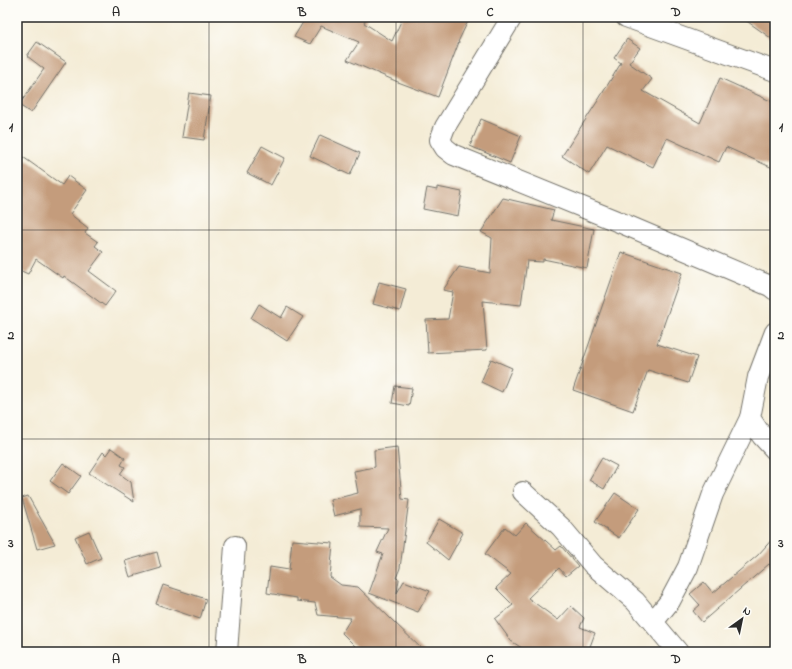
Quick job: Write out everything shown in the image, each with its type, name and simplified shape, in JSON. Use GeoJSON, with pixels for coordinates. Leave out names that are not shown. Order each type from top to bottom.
{"type":"FeatureCollection","features":[{"type":"Feature","properties":{"kind":"street"},"geometry":{"type":"LineString","coordinates":[[512,17],[445,127],[440,140],[445,148],[454,155],[619,222],[770,286],[775,290]]}},
{"type":"Feature","properties":{"kind":"street"},"geometry":{"type":"LineString","coordinates":[[626,17],[775,71]]}},
{"type":"Feature","properties":{"kind":"street"},"geometry":{"type":"LineString","coordinates":[[653,622],[670,601],[688,567],[713,494],[750,418],[758,377],[775,332]]}},
{"type":"Feature","properties":{"kind":"street"},"geometry":{"type":"LineString","coordinates":[[750,418],[762,436],[775,450]]}},
{"type":"Feature","properties":{"kind":"street"},"geometry":{"type":"LineString","coordinates":[[523,492],[561,527],[593,565],[635,601],[653,622],[669,648]]}},
{"type":"Feature","properties":{"kind":"street"},"geometry":{"type":"LineString","coordinates":[[227,652],[235,546]]}},
{"type":"Feature","properties":{"kind":"building"},"geometry":{"type":"Polygon","coordinates":[[[300,17],[367,17],[364,23],[392,41],[403,17],[470,17],[458,42],[438,97],[347,60],[359,42],[321,26],[310,44],[294,37],[305,19],[300,17]]]}},
{"type":"Feature","properties":{"kind":"building"},"geometry":{"type":"Polygon","coordinates":[[[741,17],[775,17],[775,41],[741,17]]]}},
{"type":"Feature","properties":{"kind":"building"},"geometry":{"type":"Polygon","coordinates":[[[627,39],[640,48],[629,63],[652,79],[643,91],[700,123],[720,78],[775,103],[775,169],[726,147],[719,162],[667,138],[653,167],[607,145],[589,174],[562,156],[621,63],[614,58],[627,39]]]}},
{"type":"Feature","properties":{"kind":"building"},"geometry":{"type":"Polygon","coordinates":[[[37,42],[66,62],[31,113],[19,105],[44,69],[27,56],[37,42]]]}},
{"type":"Feature","properties":{"kind":"building"},"geometry":{"type":"Polygon","coordinates":[[[189,93],[211,96],[204,140],[182,137],[189,93]]]}},
{"type":"Feature","properties":{"kind":"building"},"geometry":{"type":"Polygon","coordinates":[[[481,119],[521,136],[510,163],[470,146],[481,119]]]}},
{"type":"Feature","properties":{"kind":"building"},"geometry":{"type":"Polygon","coordinates":[[[320,135],[360,153],[350,175],[310,156],[320,135]]]}},
{"type":"Feature","properties":{"kind":"building"},"geometry":{"type":"Polygon","coordinates":[[[262,146],[285,158],[271,185],[247,173],[262,146]]]}},
{"type":"Feature","properties":{"kind":"building"},"geometry":{"type":"Polygon","coordinates":[[[23,157],[62,185],[68,176],[87,190],[70,214],[88,228],[85,233],[98,242],[95,246],[103,252],[89,271],[116,291],[105,306],[64,276],[63,278],[36,259],[28,274],[17,269],[17,166],[23,157]]]}},
{"type":"Feature","properties":{"kind":"building"},"geometry":{"type":"Polygon","coordinates":[[[437,187],[462,192],[458,216],[423,209],[427,188],[437,190],[437,187]]]}},
{"type":"Feature","properties":{"kind":"building"},"geometry":{"type":"Polygon","coordinates":[[[503,198],[554,210],[551,220],[594,229],[587,268],[543,259],[543,262],[527,261],[521,305],[483,301],[487,350],[428,353],[426,320],[448,319],[453,292],[443,290],[459,267],[490,273],[492,238],[481,232],[503,198]]]}},
{"type":"Feature","properties":{"kind":"building"},"geometry":{"type":"Polygon","coordinates":[[[621,252],[682,273],[657,344],[697,357],[688,383],[648,370],[633,411],[573,390],[621,252]]]}},
{"type":"Feature","properties":{"kind":"building"},"geometry":{"type":"Polygon","coordinates":[[[379,282],[406,289],[400,311],[373,304],[379,282]]]}},
{"type":"Feature","properties":{"kind":"building"},"geometry":{"type":"Polygon","coordinates":[[[259,304],[281,318],[287,307],[303,317],[287,341],[251,318],[259,304]]]}},
{"type":"Feature","properties":{"kind":"building"},"geometry":{"type":"Polygon","coordinates":[[[491,359],[512,368],[502,392],[481,382],[491,359]]]}},
{"type":"Feature","properties":{"kind":"building"},"geometry":{"type":"Polygon","coordinates":[[[395,386],[412,388],[409,406],[392,403],[395,386]]]}},
{"type":"Feature","properties":{"kind":"building"},"geometry":{"type":"Polygon","coordinates":[[[397,447],[402,499],[409,500],[400,568],[396,578],[399,579],[397,593],[404,581],[430,591],[418,612],[369,593],[383,554],[377,552],[388,528],[360,527],[360,509],[334,516],[330,500],[358,493],[354,471],[375,467],[374,450],[397,447]]]}},
{"type":"Feature","properties":{"kind":"building"},"geometry":{"type":"Polygon","coordinates":[[[111,448],[125,458],[121,465],[125,467],[120,474],[131,482],[134,502],[89,473],[103,452],[106,455],[111,448]]]}},
{"type":"Feature","properties":{"kind":"building"},"geometry":{"type":"Polygon","coordinates":[[[602,458],[617,466],[604,489],[589,480],[602,458]]]}},
{"type":"Feature","properties":{"kind":"building"},"geometry":{"type":"Polygon","coordinates":[[[63,463],[81,476],[68,494],[50,481],[63,463]]]}},
{"type":"Feature","properties":{"kind":"building"},"geometry":{"type":"Polygon","coordinates":[[[615,493],[639,509],[619,538],[595,522],[615,493]]]}},
{"type":"Feature","properties":{"kind":"building"},"geometry":{"type":"Polygon","coordinates":[[[28,496],[55,544],[37,549],[22,498],[28,496]]]}},
{"type":"Feature","properties":{"kind":"building"},"geometry":{"type":"Polygon","coordinates":[[[439,519],[463,533],[448,560],[426,542],[439,519]]]}},
{"type":"Feature","properties":{"kind":"building"},"geometry":{"type":"Polygon","coordinates":[[[526,523],[556,550],[561,546],[578,566],[566,576],[559,568],[528,598],[558,620],[571,606],[584,618],[580,627],[595,633],[588,652],[528,652],[511,641],[495,619],[513,605],[496,588],[511,574],[485,554],[505,527],[515,535],[526,523]]]}},
{"type":"Feature","properties":{"kind":"building"},"geometry":{"type":"Polygon","coordinates":[[[89,531],[101,558],[87,564],[75,537],[89,531]]]}},
{"type":"Feature","properties":{"kind":"building"},"geometry":{"type":"Polygon","coordinates":[[[775,536],[775,569],[769,564],[702,622],[693,611],[700,605],[690,594],[704,582],[713,593],[758,555],[775,536]]]}},
{"type":"Feature","properties":{"kind":"building"},"geometry":{"type":"Polygon","coordinates":[[[292,540],[333,543],[330,577],[341,585],[358,587],[425,652],[361,652],[342,633],[351,618],[318,615],[315,603],[297,601],[297,598],[267,593],[270,567],[289,570],[292,540]]]}},
{"type":"Feature","properties":{"kind":"building"},"geometry":{"type":"Polygon","coordinates":[[[157,552],[161,568],[130,577],[125,561],[157,552]]]}},
{"type":"Feature","properties":{"kind":"building"},"geometry":{"type":"Polygon","coordinates":[[[163,585],[206,599],[200,619],[156,604],[163,585]]]}}]}
